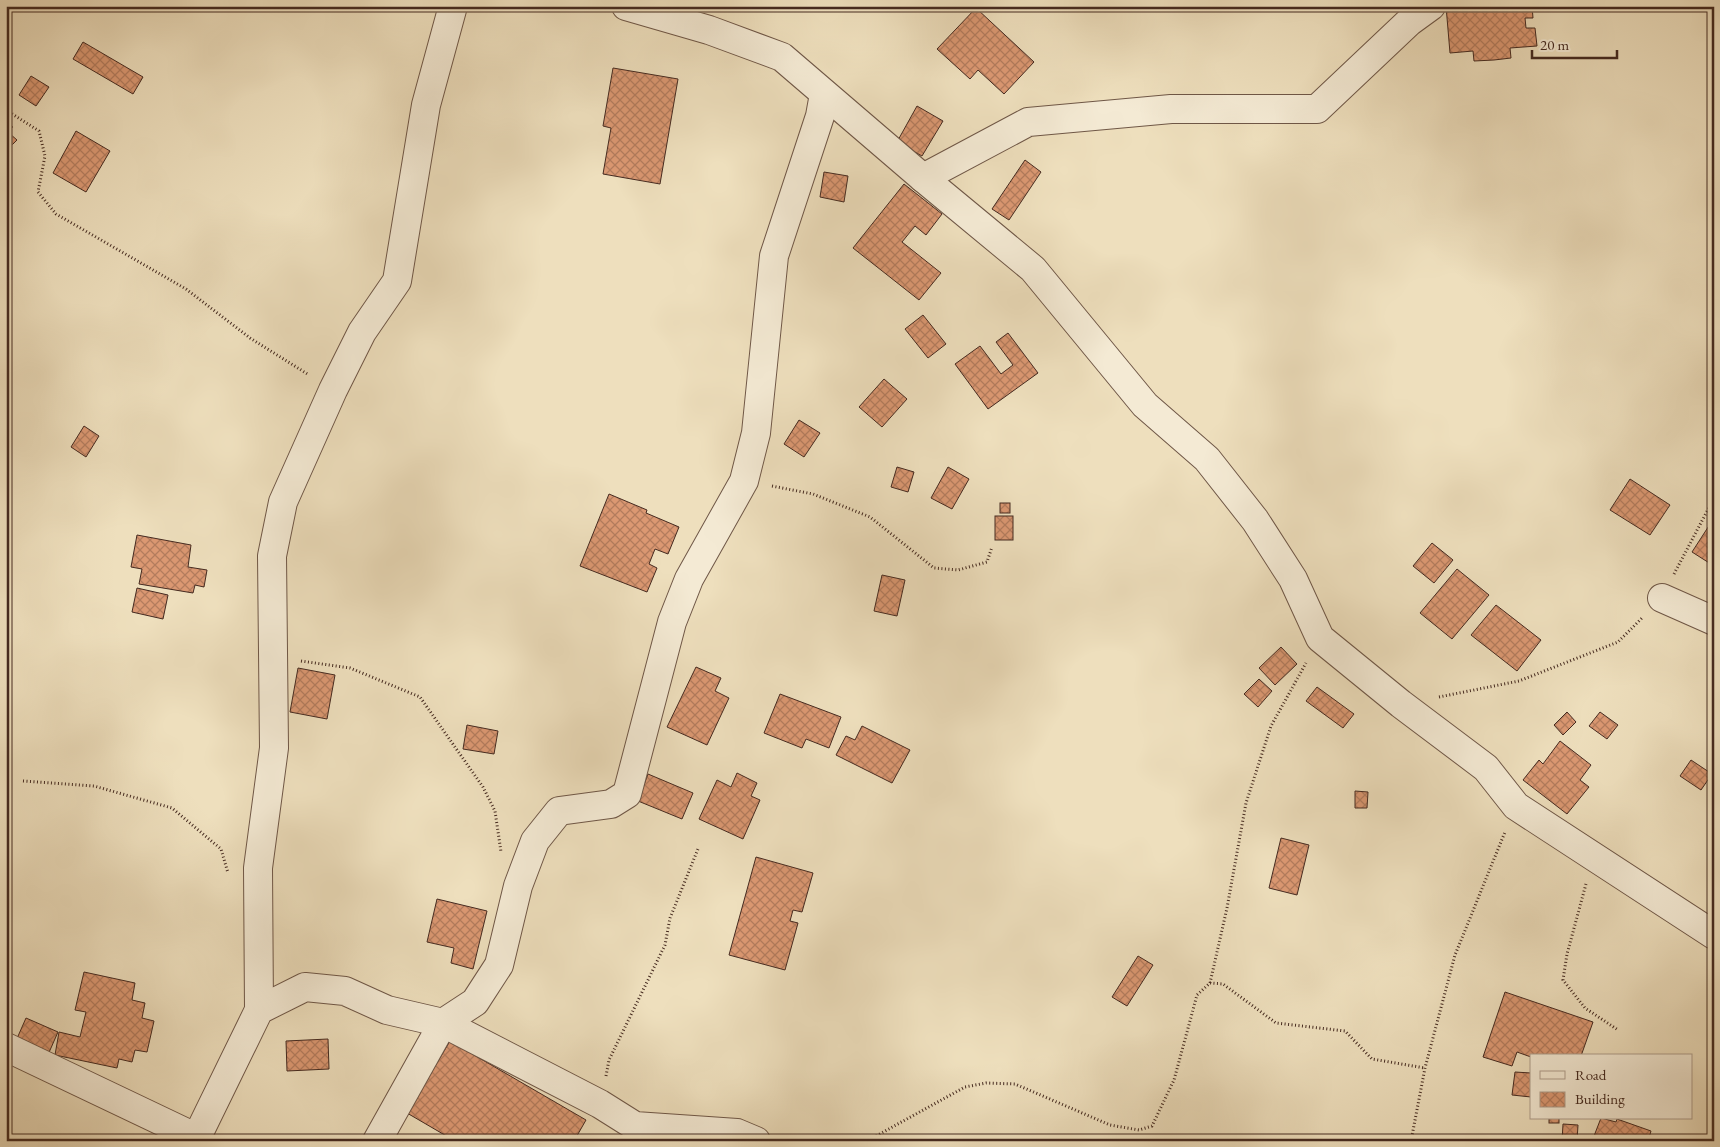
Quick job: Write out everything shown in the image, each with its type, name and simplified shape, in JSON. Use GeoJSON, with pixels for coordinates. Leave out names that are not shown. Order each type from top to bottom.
{"type":"FeatureCollection","features":[{"type":"Feature","properties":{"kind":"street"},"geometry":{"type":"LineString","coordinates":[[6,1047],[196,1139],[260,1010],[258,868],[274,748],[272,556],[283,502],[333,390],[362,332],[397,281],[426,105],[453,6]]}},
{"type":"Feature","properties":{"kind":"street"},"geometry":{"type":"LineString","coordinates":[[626,6],[709,30],[782,57],[922,178],[1033,269],[1145,405],[1207,459],[1256,520],[1293,579],[1320,638],[1486,768],[1516,806],[1714,935]]}},
{"type":"Feature","properties":{"kind":"street"},"geometry":{"type":"LineString","coordinates":[[922,178],[1028,122],[1171,110],[1317,109],[1409,22],[1431,6]]}},
{"type":"Feature","properties":{"kind":"street"},"geometry":{"type":"LineString","coordinates":[[377,1141],[443,1023],[475,1002],[499,965],[518,886],[535,841],[559,811],[611,804],[627,794],[672,622],[689,579],[744,481],[756,433],[774,256],[820,116],[824,94]]}},
{"type":"Feature","properties":{"kind":"street"},"geometry":{"type":"LineString","coordinates":[[1662,598],[1714,621]]}},
{"type":"Feature","properties":{"kind":"street"},"geometry":{"type":"LineString","coordinates":[[260,1010],[305,987],[345,991],[387,1010],[443,1023],[600,1104],[635,1126],[737,1133],[756,1141]]}},
{"type":"Feature","properties":{"kind":"path"},"geometry":{"type":"LineString","coordinates":[[6,110],[39,131],[45,156],[38,192],[56,214],[186,289],[250,338],[333,390]]}},
{"type":"Feature","properties":{"kind":"path"},"geometry":{"type":"LineString","coordinates":[[744,481],[814,494],[870,517],[934,568],[958,570],[987,562],[992,547]]}},
{"type":"Feature","properties":{"kind":"path"},"geometry":{"type":"LineString","coordinates":[[1402,704],[1519,681],[1618,642],[1662,598],[1714,498]]}},
{"type":"Feature","properties":{"kind":"path"},"geometry":{"type":"LineString","coordinates":[[867,1141],[965,1088],[986,1083],[1015,1084],[1110,1125],[1139,1130],[1152,1126],[1174,1080],[1197,995],[1210,983],[1227,908],[1246,803],[1271,726],[1320,638]]}},
{"type":"Feature","properties":{"kind":"path"},"geometry":{"type":"LineString","coordinates":[[272,657],[350,668],[420,697],[483,787],[495,811],[500,848],[518,886]]}},
{"type":"Feature","properties":{"kind":"path"},"geometry":{"type":"LineString","coordinates":[[23,781],[94,786],[172,808],[221,850],[229,876]]}},
{"type":"Feature","properties":{"kind":"path"},"geometry":{"type":"LineString","coordinates":[[1411,1141],[1425,1068],[1455,955],[1516,806]]}},
{"type":"Feature","properties":{"kind":"path"},"geometry":{"type":"LineString","coordinates":[[600,1104],[609,1060],[665,945],[670,918],[698,848]]}},
{"type":"Feature","properties":{"kind":"path"},"geometry":{"type":"LineString","coordinates":[[1593,856],[1567,954],[1563,980],[1585,1008],[1618,1030]]}},
{"type":"Feature","properties":{"kind":"path"},"geometry":{"type":"LineString","coordinates":[[1210,983],[1223,984],[1276,1023],[1344,1030],[1372,1060],[1425,1068]]}},
{"type":"Feature","properties":{"kind":"building"},"geometry":{"type":"Polygon","coordinates":[[[239,6],[259,6],[259,10],[239,6]]]}},
{"type":"Feature","properties":{"kind":"building"},"geometry":{"type":"Polygon","coordinates":[[[1446,6],[1532,6],[1533,18],[1525,18],[1526,28],[1535,28],[1537,46],[1510,48],[1511,58],[1494,60],[1474,61],[1473,51],[1450,53],[1446,6]]]}},
{"type":"Feature","properties":{"kind":"building"},"geometry":{"type":"Polygon","coordinates":[[[976,8],[1034,62],[1004,94],[978,70],[970,79],[937,49],[976,8]]]}},
{"type":"Feature","properties":{"kind":"building"},"geometry":{"type":"Polygon","coordinates":[[[83,42],[143,77],[133,94],[73,59],[83,42]]]}},
{"type":"Feature","properties":{"kind":"building"},"geometry":{"type":"Polygon","coordinates":[[[613,68],[678,79],[660,184],[603,174],[611,128],[603,126],[613,68]]]}},
{"type":"Feature","properties":{"kind":"building"},"geometry":{"type":"Polygon","coordinates":[[[31,76],[49,87],[36,106],[19,95],[31,76]]]}},
{"type":"Feature","properties":{"kind":"building"},"geometry":{"type":"Polygon","coordinates":[[[917,106],[943,121],[922,156],[897,142],[917,106]]]}},
{"type":"Feature","properties":{"kind":"building"},"geometry":{"type":"Polygon","coordinates":[[[6,120],[13,127],[6,133],[6,120]]]}},
{"type":"Feature","properties":{"kind":"building"},"geometry":{"type":"Polygon","coordinates":[[[76,131],[110,151],[86,192],[53,173],[76,131]]]}},
{"type":"Feature","properties":{"kind":"building"},"geometry":{"type":"Polygon","coordinates":[[[9,133],[17,140],[6,151],[6,136],[9,133]]]}},
{"type":"Feature","properties":{"kind":"building"},"geometry":{"type":"Polygon","coordinates":[[[1025,160],[1041,172],[1009,220],[992,209],[1025,160]]]}},
{"type":"Feature","properties":{"kind":"building"},"geometry":{"type":"Polygon","coordinates":[[[824,172],[848,176],[844,202],[820,197],[824,172]]]}},
{"type":"Feature","properties":{"kind":"building"},"geometry":{"type":"Polygon","coordinates":[[[904,184],[942,214],[926,235],[915,226],[902,242],[941,273],[919,300],[853,248],[904,184]]]}},
{"type":"Feature","properties":{"kind":"building"},"geometry":{"type":"Polygon","coordinates":[[[923,315],[946,344],[928,358],[905,329],[923,315]]]}},
{"type":"Feature","properties":{"kind":"building"},"geometry":{"type":"Polygon","coordinates":[[[1008,333],[1038,373],[988,409],[955,364],[980,346],[1001,374],[1013,365],[996,342],[1008,333]]]}},
{"type":"Feature","properties":{"kind":"building"},"geometry":{"type":"Polygon","coordinates":[[[884,379],[907,399],[882,427],[859,407],[884,379]]]}},
{"type":"Feature","properties":{"kind":"building"},"geometry":{"type":"Polygon","coordinates":[[[799,420],[820,433],[804,457],[784,444],[799,420]]]}},
{"type":"Feature","properties":{"kind":"building"},"geometry":{"type":"Polygon","coordinates":[[[84,426],[99,436],[86,457],[71,447],[84,426]]]}},
{"type":"Feature","properties":{"kind":"building"},"geometry":{"type":"Polygon","coordinates":[[[897,467],[914,472],[908,492],[891,487],[897,467]]]}},
{"type":"Feature","properties":{"kind":"building"},"geometry":{"type":"Polygon","coordinates":[[[948,467],[969,479],[952,509],[931,498],[948,467]]]}},
{"type":"Feature","properties":{"kind":"building"},"geometry":{"type":"Polygon","coordinates":[[[1630,479],[1670,505],[1650,535],[1610,510],[1630,479]]]}},
{"type":"Feature","properties":{"kind":"building"},"geometry":{"type":"Polygon","coordinates":[[[609,494],[647,510],[646,513],[679,527],[668,554],[655,549],[649,564],[657,568],[647,592],[580,566],[609,494]]]}},
{"type":"Feature","properties":{"kind":"building"},"geometry":{"type":"Polygon","coordinates":[[[1000,503],[1010,503],[1010,513],[1000,513],[1000,503]]]}},
{"type":"Feature","properties":{"kind":"building"},"geometry":{"type":"Polygon","coordinates":[[[995,516],[1013,516],[1013,540],[995,540],[995,516]]]}},
{"type":"Feature","properties":{"kind":"building"},"geometry":{"type":"Polygon","coordinates":[[[1714,518],[1714,566],[1692,552],[1714,518]]]}},
{"type":"Feature","properties":{"kind":"building"},"geometry":{"type":"Polygon","coordinates":[[[137,535],[191,545],[188,567],[207,570],[204,587],[195,585],[193,593],[139,584],[142,569],[131,567],[137,535]]]}},
{"type":"Feature","properties":{"kind":"building"},"geometry":{"type":"Polygon","coordinates":[[[1432,543],[1453,560],[1434,583],[1413,566],[1432,543]]]}},
{"type":"Feature","properties":{"kind":"building"},"geometry":{"type":"Polygon","coordinates":[[[1457,569],[1489,595],[1452,639],[1420,613],[1457,569]]]}},
{"type":"Feature","properties":{"kind":"building"},"geometry":{"type":"Polygon","coordinates":[[[882,575],[905,580],[897,616],[874,611],[882,575]]]}},
{"type":"Feature","properties":{"kind":"building"},"geometry":{"type":"Polygon","coordinates":[[[137,588],[168,595],[163,619],[132,612],[137,588]]]}},
{"type":"Feature","properties":{"kind":"building"},"geometry":{"type":"Polygon","coordinates":[[[1496,605],[1541,640],[1517,671],[1471,635],[1496,605]]]}},
{"type":"Feature","properties":{"kind":"building"},"geometry":{"type":"Polygon","coordinates":[[[1281,647],[1297,664],[1275,685],[1259,668],[1281,647]]]}},
{"type":"Feature","properties":{"kind":"building"},"geometry":{"type":"Polygon","coordinates":[[[696,667],[721,678],[715,691],[729,698],[707,745],[667,727],[696,667]]]}},
{"type":"Feature","properties":{"kind":"building"},"geometry":{"type":"Polygon","coordinates":[[[298,668],[335,675],[327,719],[290,712],[298,668]]]}},
{"type":"Feature","properties":{"kind":"building"},"geometry":{"type":"Polygon","coordinates":[[[1259,679],[1272,691],[1258,707],[1244,694],[1259,679]]]}},
{"type":"Feature","properties":{"kind":"building"},"geometry":{"type":"Polygon","coordinates":[[[1317,687],[1354,714],[1343,728],[1306,701],[1317,687]]]}},
{"type":"Feature","properties":{"kind":"building"},"geometry":{"type":"Polygon","coordinates":[[[780,694],[841,717],[829,748],[806,739],[802,748],[764,733],[780,694]]]}},
{"type":"Feature","properties":{"kind":"building"},"geometry":{"type":"Polygon","coordinates":[[[1567,712],[1576,722],[1563,735],[1554,725],[1567,712]]]}},
{"type":"Feature","properties":{"kind":"building"},"geometry":{"type":"Polygon","coordinates":[[[1600,712],[1618,725],[1607,739],[1589,726],[1600,712]]]}},
{"type":"Feature","properties":{"kind":"building"},"geometry":{"type":"Polygon","coordinates":[[[467,725],[498,731],[494,754],[463,749],[467,725]]]}},
{"type":"Feature","properties":{"kind":"building"},"geometry":{"type":"Polygon","coordinates":[[[862,726],[910,750],[892,783],[836,755],[846,736],[855,740],[862,726]]]}},
{"type":"Feature","properties":{"kind":"building"},"geometry":{"type":"Polygon","coordinates":[[[1560,741],[1591,765],[1580,780],[1589,787],[1567,814],[1523,780],[1539,760],[1543,764],[1560,741]]]}},
{"type":"Feature","properties":{"kind":"building"},"geometry":{"type":"Polygon","coordinates":[[[1691,760],[1712,774],[1701,790],[1680,776],[1691,760]]]}},
{"type":"Feature","properties":{"kind":"building"},"geometry":{"type":"Polygon","coordinates":[[[737,773],[757,783],[751,796],[760,800],[743,839],[699,819],[717,780],[731,787],[737,773]]]}},
{"type":"Feature","properties":{"kind":"building"},"geometry":{"type":"Polygon","coordinates":[[[648,774],[693,793],[682,819],[638,801],[648,774]]]}},
{"type":"Feature","properties":{"kind":"building"},"geometry":{"type":"Polygon","coordinates":[[[1355,791],[1368,792],[1367,808],[1355,808],[1355,791]]]}},
{"type":"Feature","properties":{"kind":"building"},"geometry":{"type":"Polygon","coordinates":[[[1281,838],[1309,845],[1297,895],[1269,888],[1281,838]]]}},
{"type":"Feature","properties":{"kind":"building"},"geometry":{"type":"Polygon","coordinates":[[[756,857],[813,873],[802,912],[793,910],[790,921],[798,923],[785,970],[729,955],[756,857]]]}},
{"type":"Feature","properties":{"kind":"building"},"geometry":{"type":"Polygon","coordinates":[[[437,899],[487,911],[473,969],[451,963],[454,948],[427,942],[437,899]]]}},
{"type":"Feature","properties":{"kind":"building"},"geometry":{"type":"Polygon","coordinates":[[[1138,956],[1153,965],[1127,1006],[1112,997],[1138,956]]]}},
{"type":"Feature","properties":{"kind":"building"},"geometry":{"type":"Polygon","coordinates":[[[84,972],[135,983],[132,1000],[145,1003],[142,1018],[154,1021],[147,1052],[135,1050],[132,1062],[119,1059],[117,1068],[55,1055],[59,1032],[80,1037],[86,1012],[75,1010],[84,972]]]}},
{"type":"Feature","properties":{"kind":"building"},"geometry":{"type":"Polygon","coordinates":[[[1505,992],[1593,1022],[1582,1054],[1530,1054],[1530,1057],[1517,1052],[1512,1066],[1483,1057],[1505,992]]]}},
{"type":"Feature","properties":{"kind":"building"},"geometry":{"type":"Polygon","coordinates":[[[26,1018],[58,1032],[47,1057],[15,1043],[26,1018]]]}},
{"type":"Feature","properties":{"kind":"building"},"geometry":{"type":"Polygon","coordinates":[[[328,1039],[329,1069],[287,1071],[286,1041],[328,1039]]]}},
{"type":"Feature","properties":{"kind":"building"},"geometry":{"type":"Polygon","coordinates":[[[450,1041],[586,1120],[574,1141],[455,1141],[407,1113],[450,1041]]]}},
{"type":"Feature","properties":{"kind":"building"},"geometry":{"type":"Polygon","coordinates":[[[1515,1072],[1530,1073],[1530,1097],[1512,1095],[1515,1072]]]}},
{"type":"Feature","properties":{"kind":"building"},"geometry":{"type":"Polygon","coordinates":[[[1549,1120],[1559,1120],[1559,1123],[1549,1123],[1549,1120]]]}},
{"type":"Feature","properties":{"kind":"building"},"geometry":{"type":"Polygon","coordinates":[[[1600,1120],[1616,1122],[1620,1120],[1651,1131],[1649,1138],[1655,1141],[1606,1141],[1594,1136],[1600,1120]]]}},
{"type":"Feature","properties":{"kind":"building"},"geometry":{"type":"Polygon","coordinates":[[[1563,1124],[1578,1125],[1577,1141],[1562,1141],[1563,1124]]]}}]}
